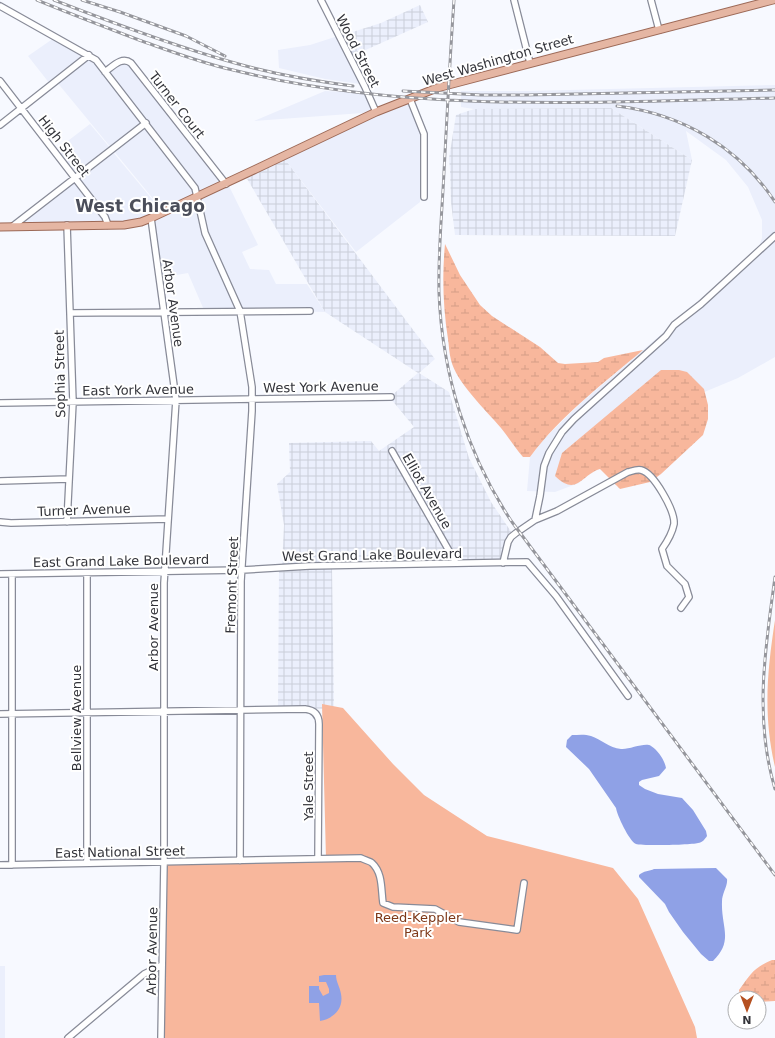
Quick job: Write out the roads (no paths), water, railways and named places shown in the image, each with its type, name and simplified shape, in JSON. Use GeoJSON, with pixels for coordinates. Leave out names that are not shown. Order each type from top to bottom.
{"type":"FeatureCollection","features":[{"type":"Feature","properties":{"kind":"main road","name":"West Washington Street"},"geometry":{"type":"LineString","coordinates":[[1,226],[131,224],[151,218],[226,184],[376,112],[437,88],[773,0]]}},
{"type":"Feature","properties":{"kind":"street"},"geometry":{"type":"LineString","coordinates":[[514,0],[530,63]]}},
{"type":"Feature","properties":{"kind":"street"},"geometry":{"type":"LineString","coordinates":[[651,0],[658,30]]}},
{"type":"Feature","properties":{"kind":"street","name":"Wood Street"},"geometry":{"type":"LineString","coordinates":[[323,1],[376,112]]}},
{"type":"Feature","properties":{"kind":"street","name":"Fremont Street"},"geometry":{"type":"LineString","coordinates":[[1,9],[96,60],[146,123],[195,188],[205,233],[240,311],[252,387],[242,570],[240,861]]}},
{"type":"Feature","properties":{"kind":"street"},"geometry":{"type":"LineString","coordinates":[[0,125],[89,55]]}},
{"type":"Feature","properties":{"kind":"street","name":"Turner Court"},"geometry":{"type":"LineString","coordinates":[[105,72],[120,61],[124,60],[131,63],[226,184]]}},
{"type":"Feature","properties":{"kind":"street","name":"High Street"},"geometry":{"type":"LineString","coordinates":[[0,81],[105,217],[108,225]]}},
{"type":"Feature","properties":{"kind":"street"},"geometry":{"type":"LineString","coordinates":[[410,99],[424,134],[424,197]]}},
{"type":"Feature","properties":{"kind":"street"},"geometry":{"type":"LineString","coordinates":[[13,226],[146,123]]}},
{"type":"Feature","properties":{"kind":"street","name":"Arbor Avenue"},"geometry":{"type":"LineString","coordinates":[[151,218],[176,400],[165,572],[164,862],[161,1038]]}},
{"type":"Feature","properties":{"kind":"street","name":"Sophia Street"},"geometry":{"type":"LineString","coordinates":[[67,225],[73,402],[67,522]]}},
{"type":"Feature","properties":{"kind":"street"},"geometry":{"type":"LineString","coordinates":[[535,520],[544,466],[552,448],[562,432],[574,419],[666,336],[674,325],[701,304],[775,236]]}},
{"type":"Feature","properties":{"kind":"street"},"geometry":{"type":"LineString","coordinates":[[70,313],[310,311]]}},
{"type":"Feature","properties":{"kind":"street","name":"West York Avenue"},"geometry":{"type":"LineString","coordinates":[[252,399],[391,397]]}},
{"type":"Feature","properties":{"kind":"street","name":"East York Avenue"},"geometry":{"type":"LineString","coordinates":[[0,404],[252,399]]}},
{"type":"Feature","properties":{"kind":"street","name":"Elliot Avenue"},"geometry":{"type":"LineString","coordinates":[[392,451],[456,563]]}},
{"type":"Feature","properties":{"kind":"street"},"geometry":{"type":"LineString","coordinates":[[503,563],[506,548],[511,537],[535,520],[557,511],[628,472],[640,470],[650,475],[669,503],[674,523],[669,538],[662,549],[667,566],[685,584],[689,597],[681,608]]}},
{"type":"Feature","properties":{"kind":"street"},"geometry":{"type":"LineString","coordinates":[[0,481],[69,479]]}},
{"type":"Feature","properties":{"kind":"street","name":"Turner Avenue"},"geometry":{"type":"LineString","coordinates":[[0,522],[168,519]]}},
{"type":"Feature","properties":{"kind":"street","name":"West Grand Lake Boulevard"},"geometry":{"type":"LineString","coordinates":[[242,570],[309,566],[527,562],[556,596],[628,696]]}},
{"type":"Feature","properties":{"kind":"street","name":"East Grand Lake Boulevard"},"geometry":{"type":"LineString","coordinates":[[0,574],[242,570]]}},
{"type":"Feature","properties":{"kind":"street","name":"Bellview Avenue"},"geometry":{"type":"LineString","coordinates":[[87,573],[87,863]]}},
{"type":"Feature","properties":{"kind":"street"},"geometry":{"type":"LineString","coordinates":[[12,575],[12,865]]}},
{"type":"Feature","properties":{"kind":"street","name":"Yale Street"},"geometry":{"type":"LineString","coordinates":[[241,710],[305,709],[312,710],[318,717],[318,860]]}},
{"type":"Feature","properties":{"kind":"street"},"geometry":{"type":"LineString","coordinates":[[0,714],[164,710],[241,710]]}},
{"type":"Feature","properties":{"kind":"street","name":"East National Street"},"geometry":{"type":"LineString","coordinates":[[0,865],[361,858],[372,863],[381,876],[380,890],[383,903],[393,907],[435,909],[459,922],[517,930],[524,883]]}},
{"type":"Feature","properties":{"kind":"street"},"geometry":{"type":"LineString","coordinates":[[68,1038],[144,974],[162,965]]}},
{"type":"Feature","properties":{"kind":"water"},"geometry":{"type":"Polygon","coordinates":[[[572,735],[591,736],[613,747],[621,749],[645,745],[654,748],[661,756],[666,768],[659,776],[642,780],[639,782],[639,785],[658,794],[682,798],[693,810],[706,831],[707,836],[702,842],[699,843],[647,845],[636,844],[633,842],[624,828],[616,808],[589,769],[566,747],[567,740],[572,735]]]}},
{"type":"Feature","properties":{"kind":"water"},"geometry":{"type":"Polygon","coordinates":[[[716,868],[727,879],[722,902],[725,940],[719,954],[713,961],[709,961],[701,954],[683,932],[665,904],[639,877],[639,875],[654,869],[716,868]]]}},
{"type":"Feature","properties":{"kind":"water"},"geometry":{"type":"Polygon","coordinates":[[[336,975],[340,991],[341,1004],[333,1016],[320,1021],[319,1003],[309,1003],[309,986],[319,986],[323,996],[329,993],[326,982],[319,982],[319,976],[336,975]]]}},
{"type":"Feature","properties":{"kind":"railway"},"geometry":{"type":"LineString","coordinates":[[37,0],[139,40],[209,64],[300,84],[367,94],[502,102],[639,102],[775,98]]}},
{"type":"Feature","properties":{"kind":"railway"},"geometry":{"type":"LineString","coordinates":[[54,0],[144,34],[235,63],[294,77],[353,86]]}},
{"type":"Feature","properties":{"kind":"railway"},"geometry":{"type":"LineString","coordinates":[[82,0],[186,36],[225,56]]}},
{"type":"Feature","properties":{"kind":"railway"},"geometry":{"type":"LineString","coordinates":[[454,0],[440,233],[439,293],[445,353],[460,412],[470,441],[482,469],[512,522],[775,875]]}},
{"type":"Feature","properties":{"kind":"railway"},"geometry":{"type":"LineString","coordinates":[[403,91],[481,95],[526,95],[775,90]]}},
{"type":"Feature","properties":{"kind":"railway"},"geometry":{"type":"LineString","coordinates":[[617,106],[641,110],[664,117],[686,125],[707,136],[744,165],[761,182],[775,202]]}},
{"type":"Feature","properties":{"kind":"railway"},"geometry":{"type":"LineString","coordinates":[[775,577],[763,684],[765,736],[775,789]]}},
{"type":"Feature","properties":{"kind":"district","name":"West Chicago"},"geometry":{"type":"Point","coordinates":[140,206]}},
{"type":"Feature","properties":{"kind":"park label","name":"Reed-Keppler Park"},"geometry":{"type":"Point","coordinates":[418,924]}}]}
